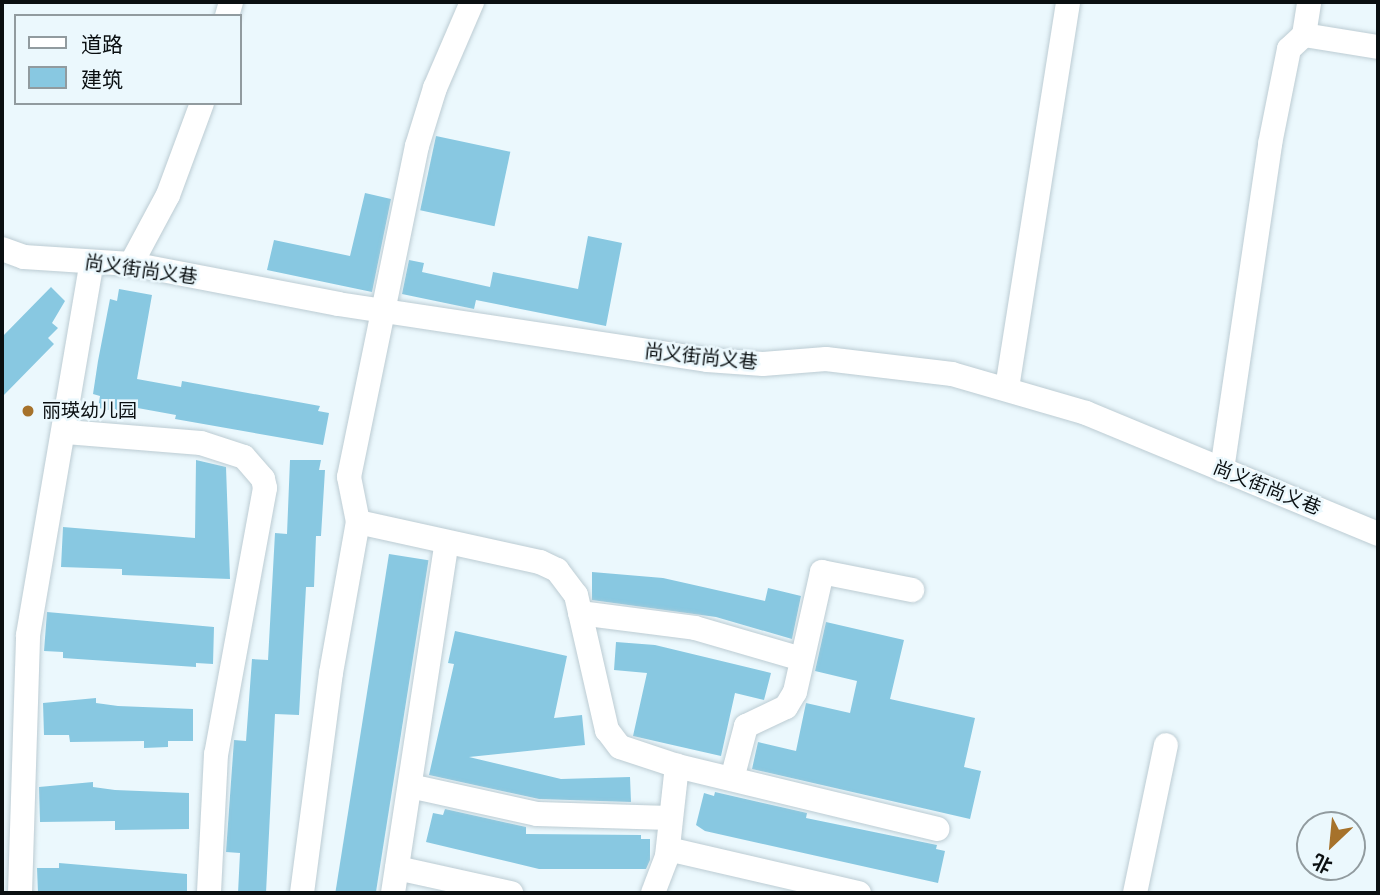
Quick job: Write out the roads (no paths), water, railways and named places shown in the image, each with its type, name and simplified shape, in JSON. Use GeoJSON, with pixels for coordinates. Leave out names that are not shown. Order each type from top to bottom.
{"type":"FeatureCollection","features":[{"type":"Feature","properties":{"kind":"street"},"geometry":{"type":"LineString","coordinates":[[302,893],[331,673],[358,522],[349,477],[417,146],[439,76],[472,2]]}},
{"type":"Feature","properties":{"kind":"street"},"geometry":{"type":"LineString","coordinates":[[1007,388],[1068,2]]}},
{"type":"Feature","properties":{"kind":"street"},"geometry":{"type":"LineString","coordinates":[[1222,470],[1270,144],[1289,49],[1304,36],[1310,2]]}},
{"type":"Feature","properties":{"kind":"street"},"geometry":{"type":"LineString","coordinates":[[1304,36],[1378,47]]}},
{"type":"Feature","properties":{"kind":"street"},"geometry":{"type":"LineString","coordinates":[[131,264],[168,195],[201,105]]}},
{"type":"Feature","properties":{"kind":"street","name":"尚义街尚义巷"},"geometry":{"type":"LineString","coordinates":[[2,249],[24,257],[131,264],[382,310],[735,363],[826,359],[911,366],[1007,388],[1086,413],[1378,534]]}},
{"type":"Feature","properties":{"kind":"street"},"geometry":{"type":"LineString","coordinates":[[20,893],[28,635],[66,432],[93,262]]}},
{"type":"Feature","properties":{"kind":"street"},"geometry":{"type":"LineString","coordinates":[[66,432],[201,443],[244,457],[263,479],[263,500],[217,745],[209,893]]}},
{"type":"Feature","properties":{"kind":"street"},"geometry":{"type":"LineString","coordinates":[[358,522],[540,562],[557,570],[571,585],[607,730],[620,747],[677,766],[938,829]]}},
{"type":"Feature","properties":{"kind":"street"},"geometry":{"type":"LineString","coordinates":[[393,893],[447,542]]}},
{"type":"Feature","properties":{"kind":"street"},"geometry":{"type":"LineString","coordinates":[[732,779],[746,726],[786,707],[802,659],[822,572],[912,590]]}},
{"type":"Feature","properties":{"kind":"street"},"geometry":{"type":"LineString","coordinates":[[580,613],[695,628],[802,659]]}},
{"type":"Feature","properties":{"kind":"street"},"geometry":{"type":"LineString","coordinates":[[1135,893],[1166,745]]}},
{"type":"Feature","properties":{"kind":"street"},"geometry":{"type":"LineString","coordinates":[[653,893],[668,849],[677,766]]}},
{"type":"Feature","properties":{"kind":"street"},"geometry":{"type":"LineString","coordinates":[[410,786],[537,814],[670,818]]}},
{"type":"Feature","properties":{"kind":"street"},"geometry":{"type":"LineString","coordinates":[[668,849],[859,893]]}},
{"type":"Feature","properties":{"kind":"street"},"geometry":{"type":"LineString","coordinates":[[397,868],[512,893]]}},
{"type":"Feature","properties":{"kind":"place","name":"丽瑛幼儿园"},"geometry":{"type":"Point","coordinates":[28,411]}}]}
